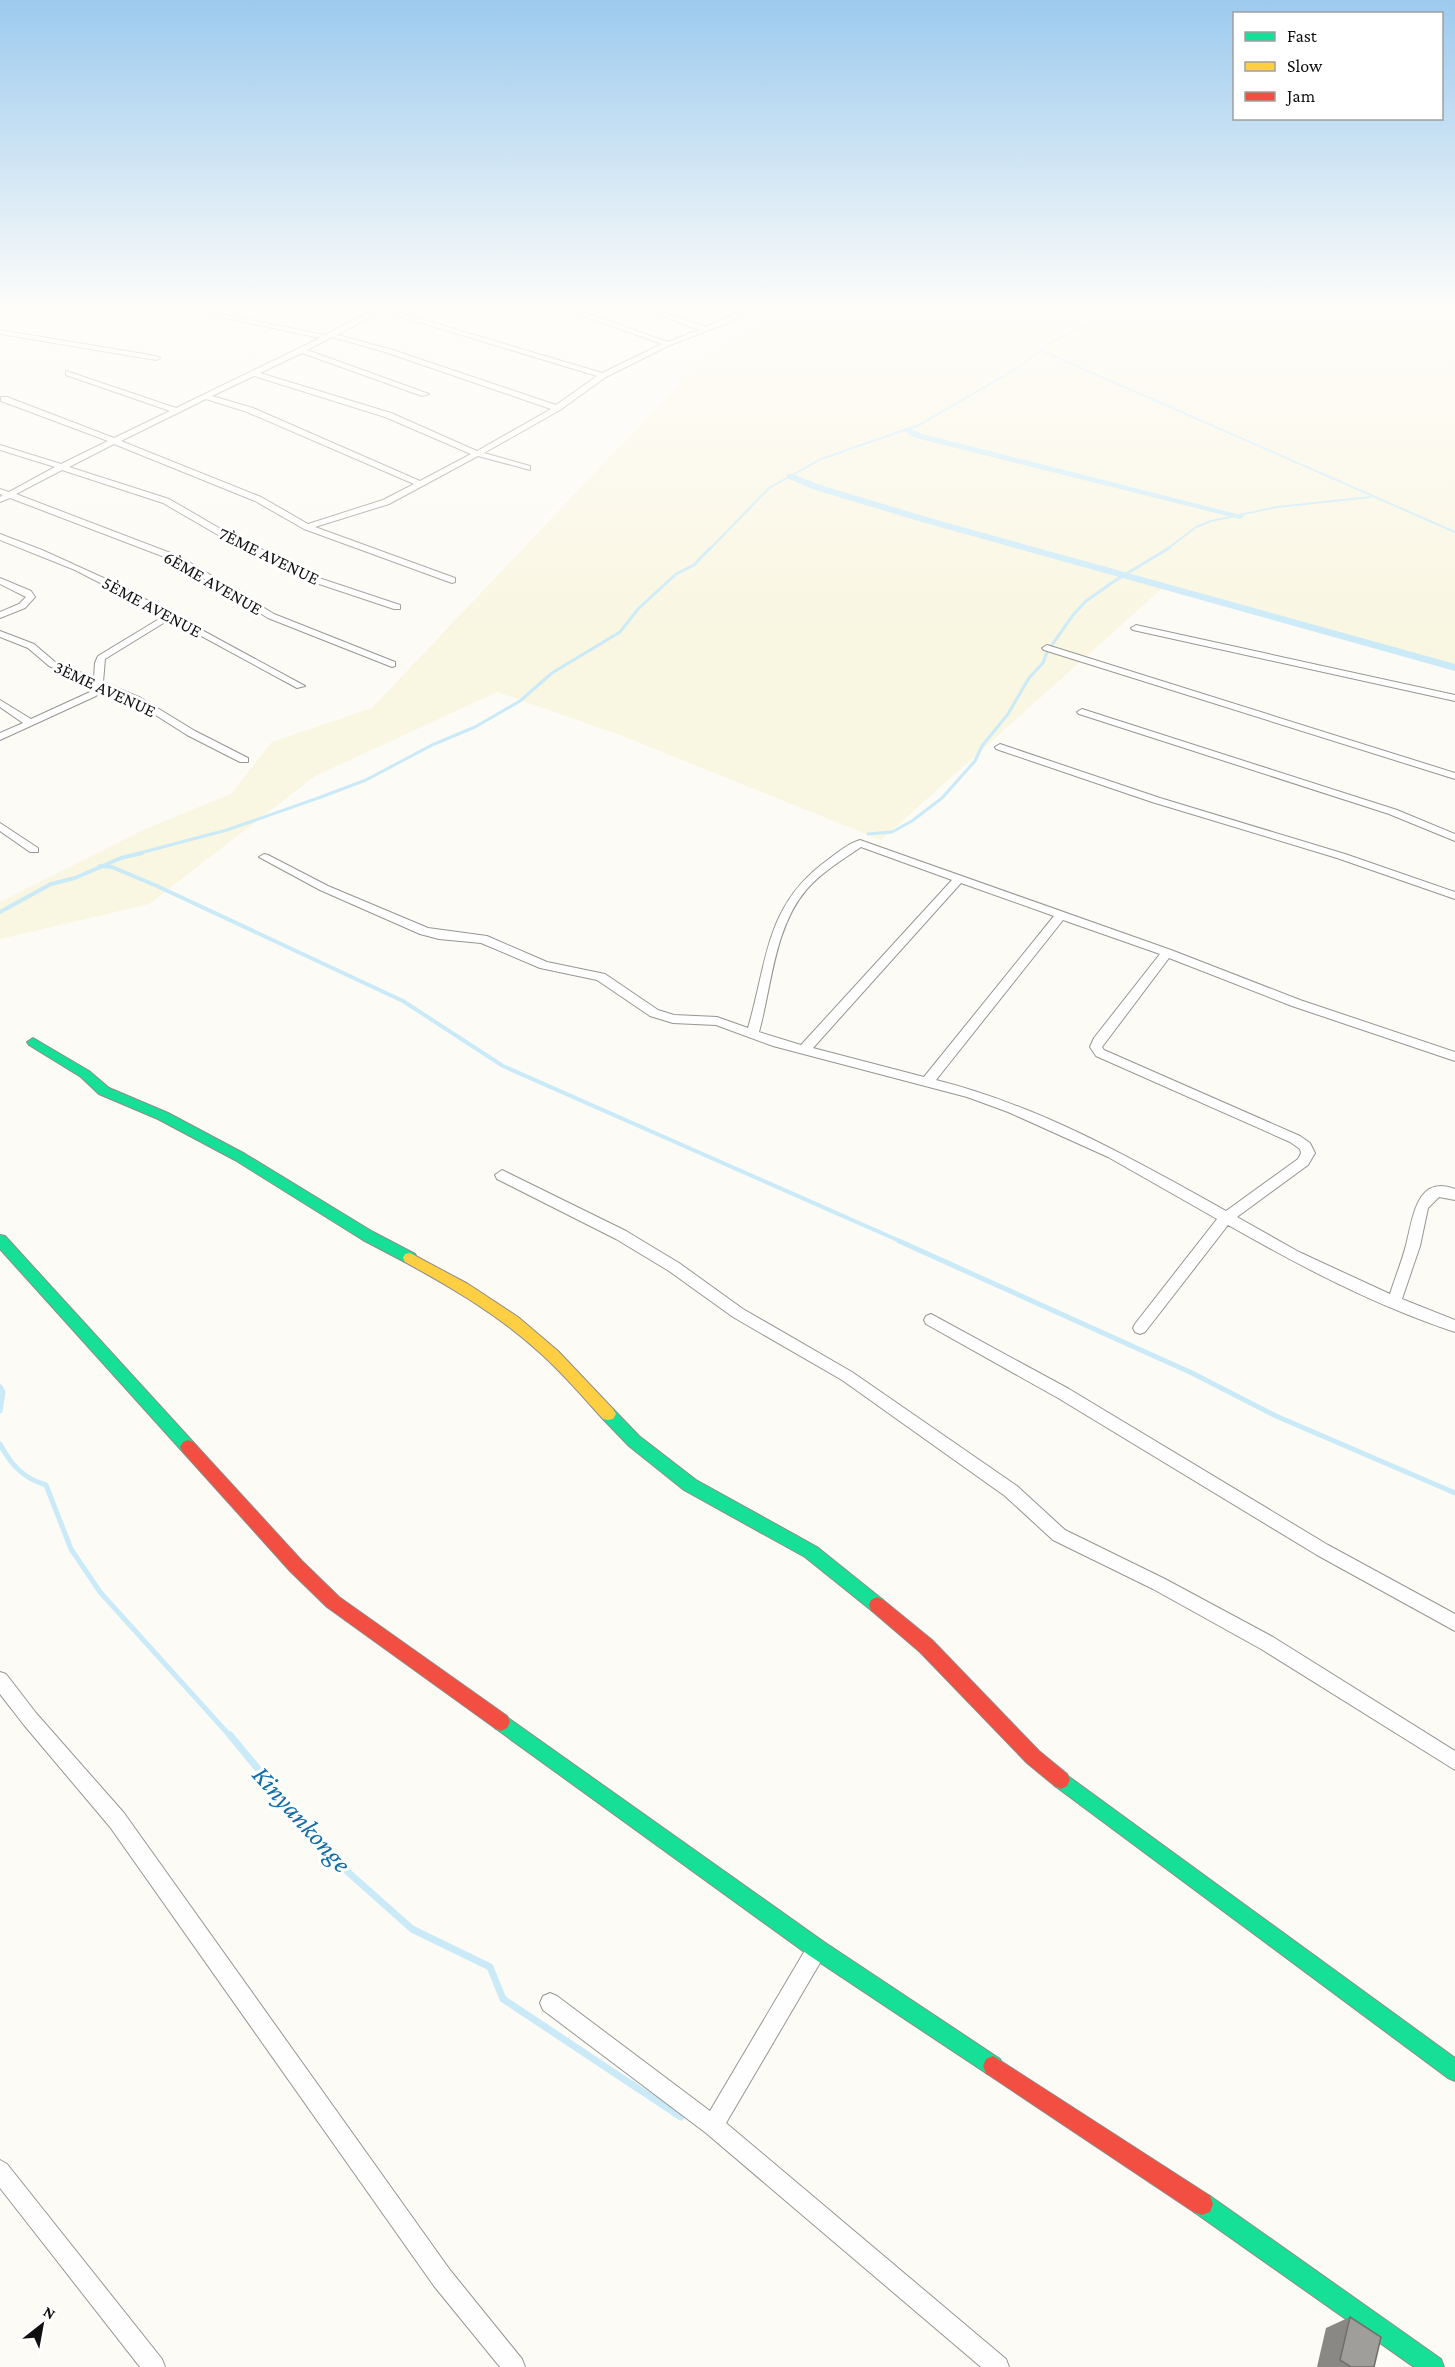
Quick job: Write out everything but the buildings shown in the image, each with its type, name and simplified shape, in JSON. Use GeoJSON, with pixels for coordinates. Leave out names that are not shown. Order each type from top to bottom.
{"type":"FeatureCollection","features":[{"type":"Feature","properties":{"kind":"street"},"geometry":{"type":"LineString","coordinates":[[60,420],[258,499],[307,527],[452,580]]}},
{"type":"Feature","properties":{"kind":"street"},"geometry":{"type":"LineString","coordinates":[[0,501],[157,420]]}},
{"type":"Feature","properties":{"kind":"street"},"geometry":{"type":"LineString","coordinates":[[275,420],[418,483]]}},
{"type":"Feature","properties":{"kind":"street"},"geometry":{"type":"LineString","coordinates":[[401,420],[476,453],[526,468]]}},
{"type":"Feature","properties":{"kind":"street"},"geometry":{"type":"LineString","coordinates":[[307,527],[386,502],[535,420]]}},
{"type":"Feature","properties":{"kind":"street"},"geometry":{"type":"LineString","coordinates":[[0,447],[63,467]]}},
{"type":"Feature","properties":{"kind":"street","name":"7ÈME AVENUE"},"geometry":{"type":"LineString","coordinates":[[63,467],[166,501],[235,541],[270,556],[295,573],[397,607]]}},
{"type":"Feature","properties":{"kind":"street","name":"6ÈME AVENUE"},"geometry":{"type":"LineString","coordinates":[[0,491],[178,559],[270,616],[392,664]]}},
{"type":"Feature","properties":{"kind":"street","name":"5ÈME AVENUE"},"geometry":{"type":"LineString","coordinates":[[0,537],[74,566],[171,615],[300,686]]}},
{"type":"Feature","properties":{"kind":"street"},"geometry":{"type":"LineString","coordinates":[[0,581],[31,597],[28,602],[0,615]]}},
{"type":"Feature","properties":{"kind":"street"},"geometry":{"type":"LineString","coordinates":[[0,737],[93,694],[100,684],[98,662],[100,658],[171,615]]}},
{"type":"Feature","properties":{"kind":"street"},"geometry":{"type":"LineString","coordinates":[[1136,628],[1455,698]]}},
{"type":"Feature","properties":{"kind":"street","name":"3ÈME AVENUE"},"geometry":{"type":"LineString","coordinates":[[0,634],[31,646],[52,664],[138,700],[191,733],[244,760]]}},
{"type":"Feature","properties":{"kind":"street"},"geometry":{"type":"LineString","coordinates":[[1050,648],[1455,776]]}},
{"type":"Feature","properties":{"kind":"street"},"geometry":{"type":"LineString","coordinates":[[0,704],[29,722]]}},
{"type":"Feature","properties":{"kind":"street"},"geometry":{"type":"LineString","coordinates":[[1082,712],[1393,812],[1455,838]]}},
{"type":"Feature","properties":{"kind":"street"},"geometry":{"type":"LineString","coordinates":[[1000,747],[1156,800],[1350,859],[1455,896]]}},
{"type":"Feature","properties":{"kind":"street"},"geometry":{"type":"LineString","coordinates":[[0,826],[34,850]]}},
{"type":"Feature","properties":{"kind":"street"},"geometry":{"type":"LineString","coordinates":[[752,1034],[781,922],[796,895],[810,880],[860,843],[1167,953],[1296,1003],[1455,1057]]}},
{"type":"Feature","properties":{"kind":"street"},"geometry":{"type":"LineString","coordinates":[[264,857],[324,888],[424,931],[439,935],[483,939],[544,965],[601,977],[654,1013],[673,1018],[717,1021],[804,1050],[970,1093],[1013,1109],[1113,1154],[1225,1219],[1310,1264],[1394,1302],[1455,1326]]}},
{"type":"Feature","properties":{"kind":"street"},"geometry":{"type":"LineString","coordinates":[[804,1050],[958,880]]}},
{"type":"Feature","properties":{"kind":"street"},"geometry":{"type":"LineString","coordinates":[[927,1082],[1061,915]]}},
{"type":"Feature","properties":{"kind":"street"},"geometry":{"type":"LineString","coordinates":[[1140,1328],[1225,1219],[1303,1162],[1308,1153],[1305,1146],[1295,1139],[1100,1053],[1096,1047],[1098,1041],[1167,953]]}},
{"type":"Feature","properties":{"kind":"street"},"geometry":{"type":"LineString","coordinates":[[33,1042],[85,1074],[104,1091],[163,1116],[240,1158],[368,1236],[464,1287],[497,1310],[544,1347],[634,1442],[659,1462],[690,1485],[775,1530],[819,1558],[926,1646],[1032,1757],[1081,1797],[1455,2071]]}},
{"type":"Feature","properties":{"kind":"street"},"geometry":{"type":"LineString","coordinates":[[502,1175],[621,1235],[674,1267],[748,1320],[847,1376],[1011,1491],[1059,1535],[1159,1584],[1267,1643],[1455,1761]]}},
{"type":"Feature","properties":{"kind":"street"},"geometry":{"type":"LineString","coordinates":[[1394,1302],[1413,1245],[1422,1206],[1435,1192],[1444,1191],[1455,1195]]}},
{"type":"Feature","properties":{"kind":"street"},"geometry":{"type":"LineString","coordinates":[[0,1240],[296,1566],[333,1602],[631,1818],[817,1949],[1202,2204],[1433,2367]]}},
{"type":"Feature","properties":{"kind":"street"},"geometry":{"type":"LineString","coordinates":[[932,1320],[1009,1361],[1349,1566],[1455,1623]]}},
{"type":"Feature","properties":{"kind":"street"},"geometry":{"type":"LineString","coordinates":[[0,1680],[30,1719],[117,1820],[442,2278],[514,2367]]}},
{"type":"Feature","properties":{"kind":"street"},"geometry":{"type":"LineString","coordinates":[[713,2126],[817,1949]]}},
{"type":"Feature","properties":{"kind":"street"},"geometry":{"type":"LineString","coordinates":[[550,2003],[713,2126],[998,2367]]}},
{"type":"Feature","properties":{"kind":"street"},"geometry":{"type":"LineString","coordinates":[[0,2171],[154,2367]]}},
{"type":"Feature","properties":{"kind":"shaded area"},"geometry":{"type":"Polygon","coordinates":[[[644,420],[1455,420],[1455,671],[1166,585],[881,840],[620,735],[497,692],[315,776],[149,904],[0,939],[0,902],[145,829],[231,794],[272,742],[372,708],[644,420]]]}},
{"type":"Feature","properties":{"kind":"waterway"},"geometry":{"type":"LineString","coordinates":[[709,550],[769,488],[821,459],[927,420]]}},
{"type":"Feature","properties":{"kind":"waterway"},"geometry":{"type":"LineString","coordinates":[[1201,420],[1455,532]]}},
{"type":"Feature","properties":{"kind":"waterway"},"geometry":{"type":"LineString","coordinates":[[907,430],[919,436],[1240,516]]}},
{"type":"Feature","properties":{"kind":"waterway"},"geometry":{"type":"LineString","coordinates":[[790,476],[816,487],[926,520],[1455,668]]}},
{"type":"Feature","properties":{"kind":"waterway"},"geometry":{"type":"LineString","coordinates":[[1167,549],[1196,527],[1211,521],[1277,507],[1371,497]]}},
{"type":"Feature","properties":{"kind":"waterway"},"geometry":{"type":"LineString","coordinates":[[136,854],[227,830],[321,797],[366,780],[432,745],[475,727],[520,701],[552,673],[620,632],[638,609],[676,574],[694,565],[710,548]]}},
{"type":"Feature","properties":{"kind":"waterway"},"geometry":{"type":"LineString","coordinates":[[868,834],[892,832],[912,821],[942,798],[975,761],[982,746],[1008,714],[1029,678],[1043,663],[1047,652],[1073,615],[1086,601],[1113,582],[1167,549]]}},
{"type":"Feature","properties":{"kind":"waterway"},"geometry":{"type":"LineString","coordinates":[[102,866],[121,858],[142,853]]}},
{"type":"Feature","properties":{"kind":"waterway"},"geometry":{"type":"LineString","coordinates":[[0,912],[51,884],[75,878],[102,866]]}},
{"type":"Feature","properties":{"kind":"waterway"},"geometry":{"type":"LineString","coordinates":[[102,866],[112,867],[157,886],[403,1001],[503,1066],[902,1242]]}},
{"type":"Feature","properties":{"kind":"waterway"},"geometry":{"type":"LineString","coordinates":[[899,1241],[1192,1373],[1276,1416],[1455,1493]]}},
{"type":"Feature","properties":{"kind":"waterway","name":"Kinyankonge"},"geometry":{"type":"LineString","coordinates":[[0,1387],[3,1392],[0,1411]]}},
{"type":"Feature","properties":{"kind":"waterway","name":"Kinyankonge"},"geometry":{"type":"LineString","coordinates":[[0,1444],[18,1470],[46,1485],[71,1549],[100,1592],[231,1737]]}},
{"type":"Feature","properties":{"kind":"waterway","name":"Kinyankonge"},"geometry":{"type":"LineString","coordinates":[[230,1735],[331,1857],[412,1929],[490,1967],[503,1999],[681,2117]]}},
{"type":"Feature","properties":{"kind":"traffic: fast"},"geometry":{"type":"LineString","coordinates":[[33,1042],[85,1074],[104,1091],[163,1116],[240,1157],[368,1236],[410,1258]]}},
{"type":"Feature","properties":{"kind":"traffic: fast"},"geometry":{"type":"LineString","coordinates":[[0,1240],[188,1447]]}},
{"type":"Feature","properties":{"kind":"traffic: fast"},"geometry":{"type":"LineString","coordinates":[[608,1414],[634,1441],[690,1485],[811,1552],[877,1605]]}},
{"type":"Feature","properties":{"kind":"traffic: fast"},"geometry":{"type":"LineString","coordinates":[[501,1722],[817,1949],[993,2066]]}},
{"type":"Feature","properties":{"kind":"traffic: fast"},"geometry":{"type":"LineString","coordinates":[[1061,1780],[1455,2071]]}},
{"type":"Feature","properties":{"kind":"traffic: fast"},"geometry":{"type":"LineString","coordinates":[[1202,2204],[1433,2367]]}},
{"type":"Feature","properties":{"kind":"traffic: slow"},"geometry":{"type":"LineString","coordinates":[[410,1258],[480,1298],[513,1321],[561,1363],[608,1414]]}},
{"type":"Feature","properties":{"kind":"traffic: jam"},"geometry":{"type":"LineString","coordinates":[[188,1447],[296,1566],[333,1602],[501,1722]]}},
{"type":"Feature","properties":{"kind":"traffic: jam"},"geometry":{"type":"LineString","coordinates":[[877,1605],[926,1646],[1033,1757],[1061,1780]]}},
{"type":"Feature","properties":{"kind":"traffic: jam"},"geometry":{"type":"LineString","coordinates":[[993,2066],[1202,2204]]}}]}
